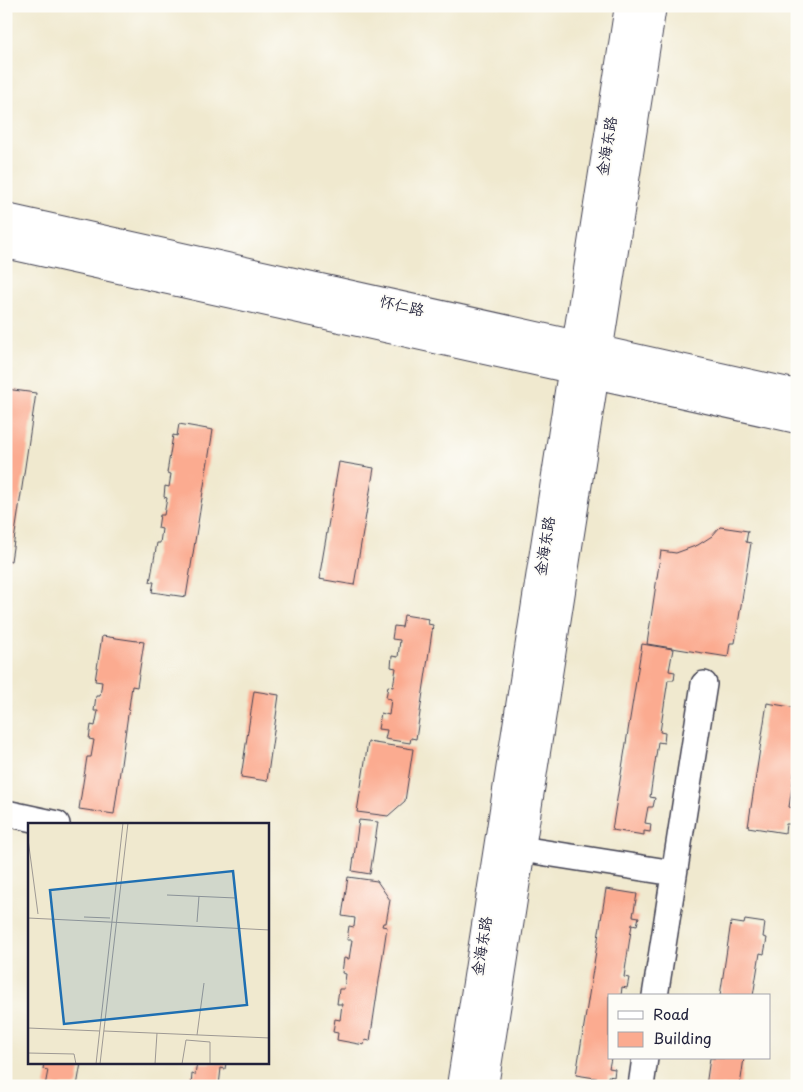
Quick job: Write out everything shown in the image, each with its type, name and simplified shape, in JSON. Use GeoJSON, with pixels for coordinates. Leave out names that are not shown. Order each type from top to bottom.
{"type":"FeatureCollection","features":[{"type":"Feature","properties":{"kind":"main road","name":"金海东路"},"geometry":{"type":"LineString","coordinates":[[484,1086],[521,849],[629,6]]}},
{"type":"Feature","properties":{"kind":"main road","name":"金海东路"},"geometry":{"type":"LineString","coordinates":[[460,1086],[585,360],[652,6]]}},
{"type":"Feature","properties":{"kind":"main road","name":"怀仁路"},"geometry":{"type":"LineString","coordinates":[[6,218],[585,360],[797,419]]}},
{"type":"Feature","properties":{"kind":"main road","name":"怀仁路"},"geometry":{"type":"LineString","coordinates":[[6,244],[585,360],[797,394]]}},
{"type":"Feature","properties":{"kind":"lane"},"geometry":{"type":"LineString","coordinates":[[655,994],[704,684]]}},
{"type":"Feature","properties":{"kind":"lane"},"geometry":{"type":"LineString","coordinates":[[6,813],[52,823]]}},
{"type":"Feature","properties":{"kind":"lane"},"geometry":{"type":"LineString","coordinates":[[521,849],[674,873]]}},
{"type":"Feature","properties":{"kind":"lane"},"geometry":{"type":"LineString","coordinates":[[641,1086],[645,1060]]}},
{"type":"Feature","properties":{"kind":"building"},"geometry":{"type":"Polygon","coordinates":[[[6,389],[36,393],[11,561],[6,560],[6,389]]]}},
{"type":"Feature","properties":{"kind":"building"},"geometry":{"type":"Polygon","coordinates":[[[179,424],[213,430],[186,597],[152,592],[154,582],[150,582],[157,543],[160,543],[162,529],[158,528],[160,515],[164,515],[167,498],[164,497],[165,486],[169,487],[171,474],[167,473],[173,435],[177,436],[179,424]]]}},
{"type":"Feature","properties":{"kind":"building"},"geometry":{"type":"Polygon","coordinates":[[[339,462],[374,468],[354,585],[319,579],[339,462]]]}},
{"type":"Feature","properties":{"kind":"building"},"geometry":{"type":"Polygon","coordinates":[[[720,527],[748,531],[746,542],[751,543],[735,643],[730,643],[728,657],[647,644],[661,551],[676,553],[698,545],[712,536],[720,527]]]}},
{"type":"Feature","properties":{"kind":"building"},"geometry":{"type":"Polygon","coordinates":[[[404,615],[429,619],[428,624],[433,625],[416,739],[411,738],[410,743],[385,739],[387,730],[378,729],[381,713],[389,715],[391,699],[386,698],[388,686],[393,687],[396,668],[391,667],[392,656],[398,657],[400,640],[392,639],[394,626],[402,627],[404,615]]]}},
{"type":"Feature","properties":{"kind":"building"},"geometry":{"type":"Polygon","coordinates":[[[102,636],[144,642],[137,687],[132,686],[114,814],[79,809],[87,757],[91,757],[94,740],[89,739],[91,725],[95,726],[98,711],[94,711],[96,696],[100,696],[102,682],[95,681],[102,636]]]}},
{"type":"Feature","properties":{"kind":"building"},"geometry":{"type":"Polygon","coordinates":[[[642,644],[673,649],[669,671],[675,672],[674,680],[668,680],[660,732],[665,733],[664,743],[658,742],[650,797],[655,798],[653,807],[648,807],[645,823],[651,824],[650,832],[644,831],[644,835],[612,830],[642,644]]]}},
{"type":"Feature","properties":{"kind":"building"},"geometry":{"type":"Polygon","coordinates":[[[254,691],[279,695],[267,781],[241,777],[254,691]]]}},
{"type":"Feature","properties":{"kind":"building"},"geometry":{"type":"Polygon","coordinates":[[[767,703],[797,708],[797,755],[789,807],[793,808],[791,824],[786,824],[785,833],[748,827],[767,703]]]}},
{"type":"Feature","properties":{"kind":"building"},"geometry":{"type":"Polygon","coordinates":[[[368,742],[413,749],[405,801],[388,816],[357,812],[368,742]]]}},
{"type":"Feature","properties":{"kind":"building"},"geometry":{"type":"Polygon","coordinates":[[[359,820],[378,822],[370,874],[352,871],[359,820]]]}},
{"type":"Feature","properties":{"kind":"building"},"geometry":{"type":"Polygon","coordinates":[[[348,877],[377,881],[390,900],[386,923],[383,923],[382,926],[387,927],[370,1041],[365,1040],[364,1045],[337,1040],[338,1033],[333,1032],[335,1019],[340,1020],[342,1004],[337,1004],[339,989],[344,989],[346,974],[342,973],[344,958],[349,959],[352,940],[347,940],[349,926],[354,927],[355,918],[342,916],[348,877]]]}},
{"type":"Feature","properties":{"kind":"building"},"geometry":{"type":"Polygon","coordinates":[[[606,889],[637,894],[633,916],[639,917],[637,925],[632,924],[624,977],[629,978],[627,988],[622,987],[621,994],[608,994],[608,1060],[611,1060],[609,1068],[615,1069],[614,1077],[608,1076],[608,1080],[576,1075],[606,889]]]}},
{"type":"Feature","properties":{"kind":"building"},"geometry":{"type":"Polygon","coordinates":[[[745,920],[765,923],[763,937],[767,938],[764,954],[760,953],[753,994],[720,994],[731,922],[744,924],[745,920]]]}},
{"type":"Feature","properties":{"kind":"building"},"geometry":{"type":"Polygon","coordinates":[[[710,1060],[744,1060],[740,1086],[706,1086],[710,1060]]]}},
{"type":"Feature","properties":{"kind":"building"},"geometry":{"type":"Polygon","coordinates":[[[44,1064],[81,1064],[77,1086],[45,1086],[48,1070],[43,1069],[44,1064]]]}},
{"type":"Feature","properties":{"kind":"building"},"geometry":{"type":"Polygon","coordinates":[[[197,1064],[226,1064],[225,1069],[221,1068],[219,1086],[191,1086],[192,1074],[195,1075],[197,1064]]]}}]}
